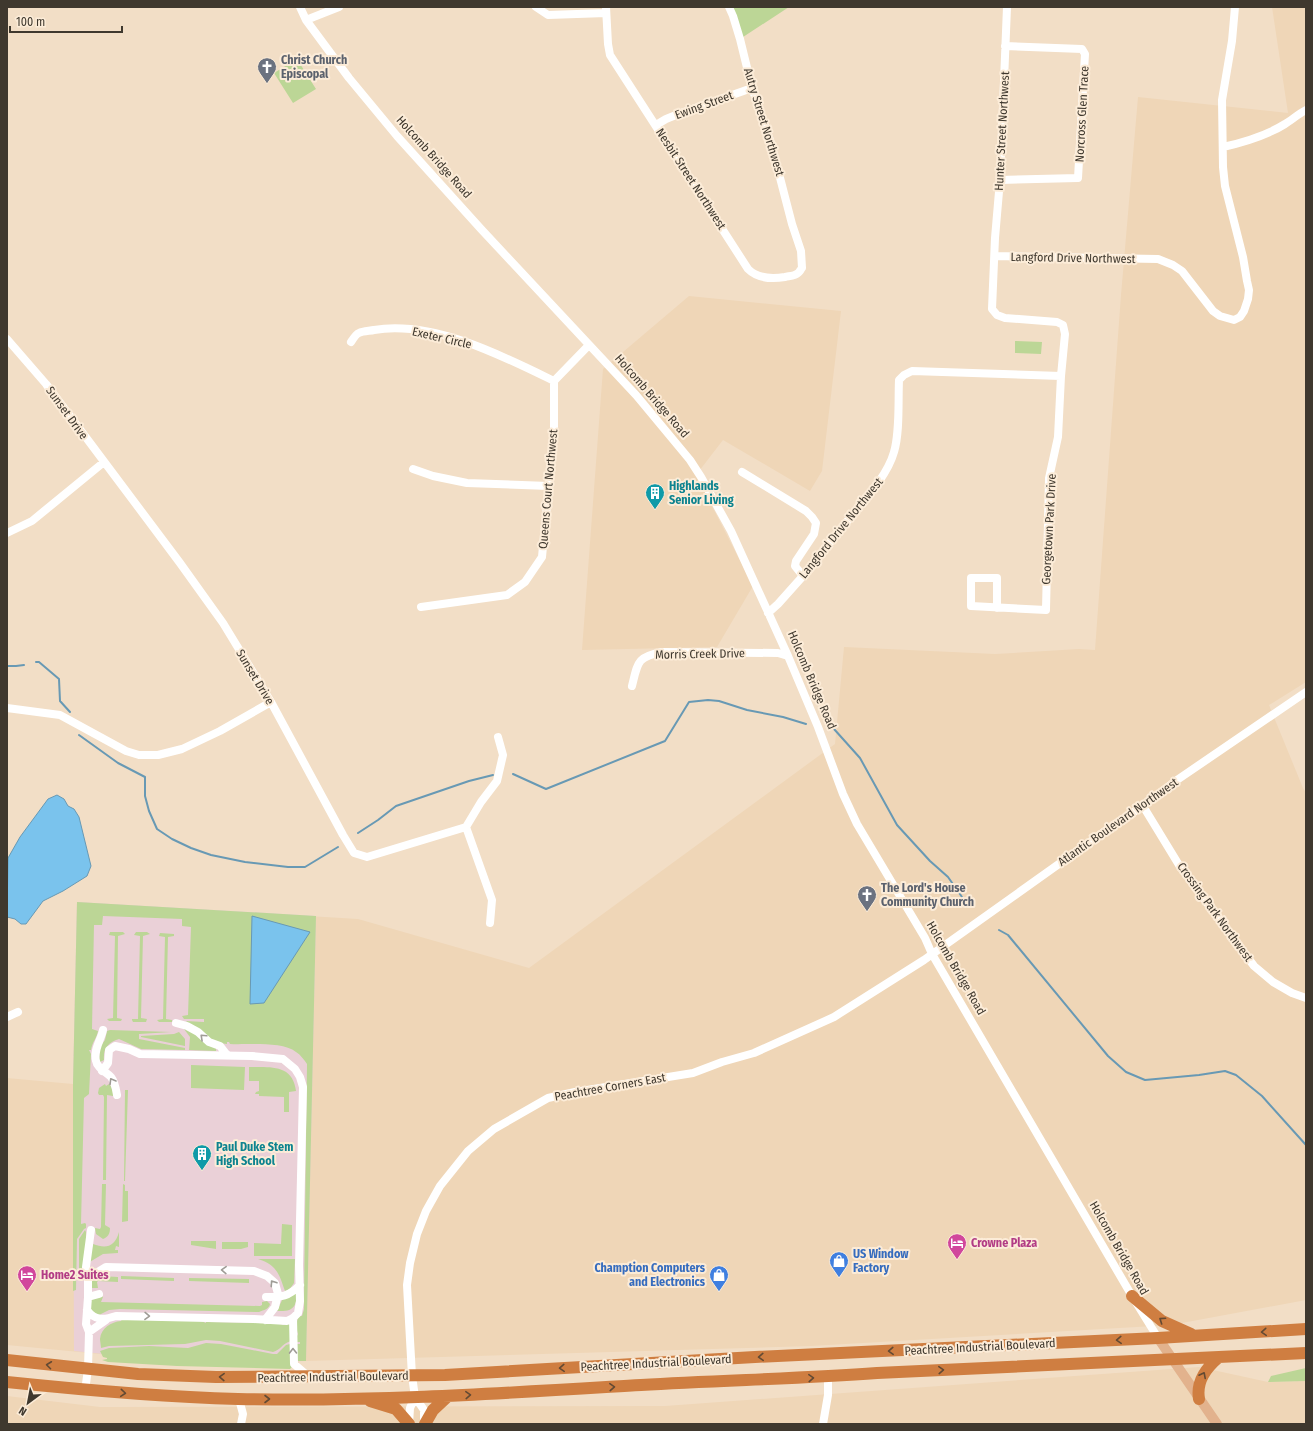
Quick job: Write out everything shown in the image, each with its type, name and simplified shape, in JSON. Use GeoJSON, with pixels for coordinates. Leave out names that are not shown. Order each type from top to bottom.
{"type":"FeatureCollection","features":[{"type":"Feature","properties":{"kind":"highway"},"geometry":{"type":"LineString","coordinates":[[1132,1296],[1162,1321],[1196,1336]]}},
{"type":"Feature","properties":{"kind":"highway","name":"Peachtree Industrial Boulevard"},"geometry":{"type":"LineString","coordinates":[[7,1360],[138,1374],[216,1377],[412,1376],[763,1356],[1158,1338],[1306,1329]]}},
{"type":"Feature","properties":{"kind":"highway","name":"Peachtree Industrial Boulevard"},"geometry":{"type":"LineString","coordinates":[[7,1382],[150,1395],[239,1399],[364,1399],[448,1396],[675,1383],[828,1377],[882,1372],[1306,1353]]}},
{"type":"Feature","properties":{"kind":"highway"},"geometry":{"type":"LineString","coordinates":[[1199,1399],[1198,1392],[1201,1380],[1209,1366],[1219,1357]]}},
{"type":"Feature","properties":{"kind":"highway"},"geometry":{"type":"LineString","coordinates":[[424,1424],[433,1410],[448,1396]]}},
{"type":"Feature","properties":{"kind":"highway"},"geometry":{"type":"LineString","coordinates":[[364,1399],[396,1409],[409,1424]]}},
{"type":"Feature","properties":{"kind":"main road","name":"Holcomb Bridge Road"},"geometry":{"type":"LineString","coordinates":[[1158,1338],[1216,1424]]}},
{"type":"Feature","properties":{"kind":"street","name":"Holcomb Bridge Road"},"geometry":{"type":"LineString","coordinates":[[300,7],[306,20],[397,136],[481,229],[636,395],[690,460],[709,490],[731,531],[788,656],[818,727],[843,794],[857,824],[925,938],[932,954],[1132,1296],[1158,1338]]}},
{"type":"Feature","properties":{"kind":"street"},"geometry":{"type":"LineString","coordinates":[[306,20],[340,7]]}},
{"type":"Feature","properties":{"kind":"street"},"geometry":{"type":"LineString","coordinates":[[536,7],[548,15],[606,10]]}},
{"type":"Feature","properties":{"kind":"street","name":"Autry Street Northwest"},"geometry":{"type":"LineString","coordinates":[[729,7],[740,39],[752,88],[771,143],[796,238]]}},
{"type":"Feature","properties":{"kind":"street","name":"Hunter Street Northwest"},"geometry":{"type":"LineString","coordinates":[[995,256],[1000,180],[1007,7]]}},
{"type":"Feature","properties":{"kind":"street","name":"Langford Drive Northwest"},"geometry":{"type":"LineString","coordinates":[[768,613],[803,576],[887,470],[894,451],[897,428],[899,380],[904,375],[912,371],[1061,376],[1066,334],[1064,325],[1057,322],[1005,318],[997,315],[992,309],[995,256],[1158,259],[1169,263],[1182,271],[1214,311],[1229,319],[1234,320],[1240,317],[1246,305],[1249,290],[1243,257],[1225,186],[1223,167],[1222,100],[1232,41],[1235,7]]}},
{"type":"Feature","properties":{"kind":"street","name":"Nesbit Street Northwest"},"geometry":{"type":"LineString","coordinates":[[606,10],[610,55],[750,271],[758,275],[774,278],[798,274],[802,268],[802,265],[801,251],[796,238]]}},
{"type":"Feature","properties":{"kind":"street","name":"Norcross Glen Trace"},"geometry":{"type":"LineString","coordinates":[[1000,180],[1078,178],[1085,54],[1082,49],[1005,46]]}},
{"type":"Feature","properties":{"kind":"street","name":"Ewing Street"},"geometry":{"type":"LineString","coordinates":[[656,125],[681,113],[752,88]]}},
{"type":"Feature","properties":{"kind":"street"},"geometry":{"type":"LineString","coordinates":[[1223,147],[1243,143],[1264,135],[1285,124],[1306,110]]}},
{"type":"Feature","properties":{"kind":"street","name":"Exeter Circle"},"geometry":{"type":"LineString","coordinates":[[351,342],[359,333],[385,328],[419,330],[464,341],[522,366],[554,382]]}},
{"type":"Feature","properties":{"kind":"street","name":"Sunset Drive"},"geometry":{"type":"LineString","coordinates":[[7,339],[46,384],[224,624],[271,702],[354,853],[367,857],[466,827]]}},
{"type":"Feature","properties":{"kind":"street"},"geometry":{"type":"LineString","coordinates":[[554,382],[589,345]]}},
{"type":"Feature","properties":{"kind":"street","name":"Georgetown Park Drive"},"geometry":{"type":"LineString","coordinates":[[997,608],[997,578],[972,578],[971,606],[997,608],[1046,610],[1049,478],[1058,437],[1061,376]]}},
{"type":"Feature","properties":{"kind":"street","name":"Queens Court Northwest"},"geometry":{"type":"LineString","coordinates":[[421,607],[507,595],[525,582],[542,557],[554,432],[554,382]]}},
{"type":"Feature","properties":{"kind":"street"},"geometry":{"type":"LineString","coordinates":[[7,533],[32,521],[104,462]]}},
{"type":"Feature","properties":{"kind":"street"},"geometry":{"type":"LineString","coordinates":[[412,469],[433,476],[467,483],[549,486]]}},
{"type":"Feature","properties":{"kind":"street"},"geometry":{"type":"LineString","coordinates":[[742,472],[806,511],[816,523],[814,534],[796,561],[795,566],[803,576]]}},
{"type":"Feature","properties":{"kind":"street","name":"Morris Creek Drive"},"geometry":{"type":"LineString","coordinates":[[632,686],[637,664],[648,655],[662,652],[778,653],[788,656]]}},
{"type":"Feature","properties":{"kind":"street","name":"Atlantic Boulevard Northwest"},"geometry":{"type":"LineString","coordinates":[[932,954],[1109,828],[1143,806],[1177,780],[1306,692]]}},
{"type":"Feature","properties":{"kind":"street"},"geometry":{"type":"LineString","coordinates":[[7,708],[60,715],[126,751],[139,755],[158,755],[182,749],[220,731],[271,702]]}},
{"type":"Feature","properties":{"kind":"street"},"geometry":{"type":"LineString","coordinates":[[490,923],[492,900],[466,827],[481,802],[497,780],[502,755],[498,737]]}},
{"type":"Feature","properties":{"kind":"street","name":"Crossing Park Northwest"},"geometry":{"type":"LineString","coordinates":[[1143,806],[1179,865],[1254,966],[1272,982],[1292,993],[1306,998]]}},
{"type":"Feature","properties":{"kind":"street","name":"Peachtree Corners East"},"geometry":{"type":"LineString","coordinates":[[415,1397],[412,1376],[407,1285],[417,1234],[426,1211],[440,1186],[468,1151],[494,1129],[548,1098],[575,1092],[693,1073],[722,1062],[754,1054],[834,1017],[879,990],[932,954]]}},
{"type":"Feature","properties":{"kind":"street"},"geometry":{"type":"LineString","coordinates":[[7,1017],[18,1012]]}},
{"type":"Feature","properties":{"kind":"street"},"geometry":{"type":"LineString","coordinates":[[176,1023],[187,1026],[198,1032],[209,1042],[220,1046],[227,1055]]}},
{"type":"Feature","properties":{"kind":"street"},"geometry":{"type":"LineString","coordinates":[[103,1030],[96,1048],[96,1062],[102,1071],[112,1078],[117,1095]]}},
{"type":"Feature","properties":{"kind":"street"},"geometry":{"type":"LineString","coordinates":[[87,1310],[94,1318],[99,1319],[116,1316],[286,1321],[293,1318],[298,1312],[300,1301],[303,1087],[300,1077],[295,1069],[283,1059],[227,1055],[140,1054],[129,1049],[115,1046],[109,1050],[108,1063],[102,1071]]}},
{"type":"Feature","properties":{"kind":"street"},"geometry":{"type":"LineString","coordinates":[[85,1390],[88,1369],[89,1332],[86,1324],[88,1278],[86,1267],[91,1230]]}},
{"type":"Feature","properties":{"kind":"street"},"geometry":{"type":"LineString","coordinates":[[88,1278],[106,1267],[254,1272],[268,1276],[275,1283],[278,1294],[275,1307],[265,1320]]}},
{"type":"Feature","properties":{"kind":"street"},"geometry":{"type":"LineString","coordinates":[[266,1297],[285,1296],[290,1294],[300,1285]]}},
{"type":"Feature","properties":{"kind":"street"},"geometry":{"type":"LineString","coordinates":[[88,1297],[99,1294]]}},
{"type":"Feature","properties":{"kind":"street"},"geometry":{"type":"LineString","coordinates":[[89,1332],[108,1318]]}},
{"type":"Feature","properties":{"kind":"street"},"geometry":{"type":"LineString","coordinates":[[293,1318],[294,1364],[309,1377]]}},
{"type":"Feature","properties":{"kind":"street"},"geometry":{"type":"LineString","coordinates":[[823,1424],[828,1395],[828,1377]]}},
{"type":"Feature","properties":{"kind":"street"},"geometry":{"type":"LineString","coordinates":[[409,1424],[410,1408],[415,1397]]}},
{"type":"Feature","properties":{"kind":"street"},"geometry":{"type":"LineString","coordinates":[[415,1397],[424,1410],[424,1424]]}},
{"type":"Feature","properties":{"kind":"street"},"geometry":{"type":"LineString","coordinates":[[239,1399],[243,1414],[241,1424]]}},
{"type":"Feature","properties":{"kind":"shaded area"},"geometry":{"type":"Polygon","coordinates":[[[1272,7],[1306,7],[1306,682],[1269,705],[1306,793],[1306,1300],[1171,1325],[811,1346],[203,1364],[7,1345],[7,1078],[73,1084],[77,902],[358,919],[529,968],[835,744],[844,647],[995,654],[1079,649],[1095,650],[1121,295],[1138,97],[1288,113],[1272,7]]]}},
{"type":"Feature","properties":{"kind":"shaded area"},"geometry":{"type":"Polygon","coordinates":[[[689,296],[841,311],[822,471],[810,491],[723,440],[696,475],[753,586],[717,647],[582,650],[603,369],[689,296]]]}},
{"type":"Feature","properties":{"kind":"shaded area"},"geometry":{"type":"Polygon","coordinates":[[[77,902],[316,916],[306,1361],[203,1364],[74,1351],[73,1084],[77,902]]]}},
{"type":"Feature","properties":{"kind":"shaded area"},"geometry":{"type":"Polygon","coordinates":[[[1199,1367],[1268,1382],[1306,1381],[1306,1424],[7,1424],[7,1396],[100,1407],[665,1406],[1199,1367]]]}},
{"type":"Feature","properties":{"kind":"green space"},"geometry":{"type":"Polygon","coordinates":[[[729,7],[789,7],[740,39],[729,7]]]}},
{"type":"Feature","properties":{"kind":"green space"},"geometry":{"type":"Polygon","coordinates":[[[297,59],[316,89],[293,103],[274,73],[297,59]]]}},
{"type":"Feature","properties":{"kind":"green space"},"geometry":{"type":"Polygon","coordinates":[[[1015,341],[1042,342],[1041,354],[1015,353],[1015,341]]]}},
{"type":"Feature","properties":{"kind":"green space"},"geometry":{"type":"Polygon","coordinates":[[[77,902],[316,916],[306,1361],[296,1361],[296,1344],[300,1344],[300,1342],[297,1342],[297,1320],[299,1316],[302,1316],[304,1309],[307,1064],[298,1053],[282,1046],[264,1044],[230,1044],[229,1042],[227,1042],[227,1044],[210,1039],[186,1021],[204,1022],[204,1019],[184,1019],[182,1016],[188,1015],[191,927],[182,926],[182,919],[103,916],[102,925],[94,925],[92,1029],[98,1031],[91,1050],[89,1050],[91,1054],[89,1094],[84,1098],[81,1224],[85,1223],[86,1228],[77,1239],[76,1290],[73,1291],[73,1084],[77,902]]]}},
{"type":"Feature","properties":{"kind":"green space"},"geometry":{"type":"Polygon","coordinates":[[[110,932],[123,932],[125,934],[118,936],[117,1018],[122,1019],[121,1021],[109,1021],[107,1019],[113,1018],[115,936],[109,935],[110,932]]]}},
{"type":"Feature","properties":{"kind":"green space"},"geometry":{"type":"Polygon","coordinates":[[[136,932],[147,932],[150,934],[143,936],[141,1018],[147,1019],[146,1022],[133,1022],[132,1020],[138,1019],[140,936],[134,935],[136,932]]]}},
{"type":"Feature","properties":{"kind":"green space"},"geometry":{"type":"Polygon","coordinates":[[[160,933],[174,934],[174,936],[168,937],[166,1019],[172,1020],[172,1022],[159,1022],[157,1020],[163,1019],[165,937],[159,936],[160,933]]]}},
{"type":"Feature","properties":{"kind":"green space"},"geometry":{"type":"Polygon","coordinates":[[[184,1029],[188,1029],[216,1048],[216,1051],[189,1050],[190,1037],[184,1029]]]}},
{"type":"Feature","properties":{"kind":"green space"},"geometry":{"type":"Polygon","coordinates":[[[107,1031],[171,1032],[139,1034],[139,1039],[185,1048],[185,1050],[141,1049],[119,1039],[107,1046],[104,1052],[104,1060],[100,1062],[100,1047],[105,1040],[107,1031]]]}},
{"type":"Feature","properties":{"kind":"green space"},"geometry":{"type":"Polygon","coordinates":[[[179,1032],[185,1039],[185,1046],[141,1037],[174,1034],[179,1032]]]}},
{"type":"Feature","properties":{"kind":"green space"},"geometry":{"type":"Polygon","coordinates":[[[191,1065],[245,1067],[244,1090],[191,1088],[191,1065]]]}},
{"type":"Feature","properties":{"kind":"green space"},"geometry":{"type":"Polygon","coordinates":[[[249,1067],[272,1067],[285,1072],[290,1076],[294,1082],[296,1091],[289,1092],[289,1112],[284,1112],[284,1097],[259,1096],[259,1094],[255,1094],[259,1091],[259,1081],[249,1081],[249,1067]]]}},
{"type":"Feature","properties":{"kind":"green space"},"geometry":{"type":"Polygon","coordinates":[[[105,1084],[106,1086],[109,1084],[111,1087],[113,1096],[107,1095],[106,1180],[103,1180],[104,1097],[98,1093],[99,1088],[105,1084]]]}},
{"type":"Feature","properties":{"kind":"green space"},"geometry":{"type":"Polygon","coordinates":[[[125,1090],[128,1090],[124,1181],[125,1090]]]}},
{"type":"Feature","properties":{"kind":"green space"},"geometry":{"type":"Polygon","coordinates":[[[102,1184],[106,1184],[105,1225],[110,1228],[110,1232],[103,1239],[96,1234],[95,1228],[100,1229],[101,1227],[102,1184]]]}},
{"type":"Feature","properties":{"kind":"green space"},"geometry":{"type":"Polygon","coordinates":[[[123,1184],[125,1185],[125,1191],[128,1191],[128,1221],[122,1222],[123,1184]]]}},
{"type":"Feature","properties":{"kind":"green space"},"geometry":{"type":"Polygon","coordinates":[[[282,1224],[292,1225],[292,1256],[254,1256],[254,1243],[281,1244],[282,1224]]]}},
{"type":"Feature","properties":{"kind":"green space"},"geometry":{"type":"Polygon","coordinates":[[[85,1230],[86,1244],[82,1272],[79,1272],[79,1239],[85,1230]]]}},
{"type":"Feature","properties":{"kind":"green space"},"geometry":{"type":"Polygon","coordinates":[[[119,1232],[119,1247],[116,1246],[115,1250],[118,1250],[118,1253],[103,1254],[88,1263],[93,1244],[98,1246],[109,1246],[115,1241],[119,1232]]]}},
{"type":"Feature","properties":{"kind":"green space"},"geometry":{"type":"Polygon","coordinates":[[[191,1241],[216,1241],[216,1249],[191,1245],[191,1241]]]}},
{"type":"Feature","properties":{"kind":"green space"},"geometry":{"type":"Polygon","coordinates":[[[222,1242],[248,1242],[248,1247],[241,1249],[222,1249],[222,1242]]]}},
{"type":"Feature","properties":{"kind":"green space"},"geometry":{"type":"Polygon","coordinates":[[[258,1259],[295,1259],[294,1283],[289,1290],[285,1291],[279,1275],[273,1267],[258,1259]]]}},
{"type":"Feature","properties":{"kind":"green space"},"geometry":{"type":"Polygon","coordinates":[[[121,1276],[174,1278],[174,1281],[121,1279],[121,1276]]]}},
{"type":"Feature","properties":{"kind":"green space"},"geometry":{"type":"Polygon","coordinates":[[[96,1277],[118,1277],[118,1282],[98,1281],[98,1288],[90,1288],[93,1280],[96,1277]]]}},
{"type":"Feature","properties":{"kind":"green space"},"geometry":{"type":"Polygon","coordinates":[[[189,1278],[249,1279],[249,1283],[189,1281],[189,1278]]]}},
{"type":"Feature","properties":{"kind":"green space"},"geometry":{"type":"Polygon","coordinates":[[[298,1290],[294,1307],[288,1310],[277,1311],[283,1298],[298,1290]]]}},
{"type":"Feature","properties":{"kind":"green space"},"geometry":{"type":"Polygon","coordinates":[[[102,1296],[101,1302],[260,1306],[262,1305],[262,1302],[267,1301],[270,1304],[267,1308],[259,1312],[120,1309],[109,1310],[99,1315],[91,1312],[92,1298],[102,1296]]]}},
{"type":"Feature","properties":{"kind":"green space"},"geometry":{"type":"Polygon","coordinates":[[[122,1319],[201,1321],[206,1323],[279,1323],[283,1325],[290,1322],[291,1341],[273,1352],[220,1341],[206,1340],[185,1344],[109,1346],[101,1348],[100,1339],[104,1329],[110,1324],[121,1321],[122,1319]]]}},
{"type":"Feature","properties":{"kind":"green space"},"geometry":{"type":"Polygon","coordinates":[[[206,1343],[221,1344],[273,1354],[277,1354],[286,1345],[290,1344],[292,1367],[290,1369],[177,1366],[108,1362],[102,1360],[107,1358],[103,1357],[100,1351],[109,1348],[149,1346],[188,1348],[206,1343]]]}},
{"type":"Feature","properties":{"kind":"green space"},"geometry":{"type":"Polygon","coordinates":[[[1306,1368],[1306,1381],[1268,1382],[1271,1376],[1306,1368]]]}},
{"type":"Feature","properties":{"kind":"water"},"geometry":{"type":"Polygon","coordinates":[[[57,795],[64,799],[68,806],[74,809],[79,817],[91,866],[87,876],[43,901],[26,924],[21,924],[15,919],[7,917],[8,858],[20,837],[48,799],[57,795]]]}},
{"type":"Feature","properties":{"kind":"water"},"geometry":{"type":"Polygon","coordinates":[[[252,916],[310,932],[264,1003],[250,1004],[252,916]]]}},
{"type":"Feature","properties":{"kind":"waterway"},"geometry":{"type":"LineString","coordinates":[[36,662],[39,662],[59,679],[60,701],[70,712]]}},
{"type":"Feature","properties":{"kind":"waterway"},"geometry":{"type":"LineString","coordinates":[[7,666],[24,665]]}},
{"type":"Feature","properties":{"kind":"waterway"},"geometry":{"type":"LineString","coordinates":[[513,774],[546,789],[665,741],[689,702],[708,700],[719,701],[747,710],[783,717],[806,724]]}},
{"type":"Feature","properties":{"kind":"waterway"},"geometry":{"type":"LineString","coordinates":[[834,729],[860,758],[897,825],[930,861],[948,877],[969,907]]}},
{"type":"Feature","properties":{"kind":"waterway"},"geometry":{"type":"LineString","coordinates":[[79,735],[118,763],[145,777],[145,796],[149,811],[157,829],[172,839],[191,848],[211,855],[245,862],[288,867],[305,867],[338,847]]}},
{"type":"Feature","properties":{"kind":"waterway"},"geometry":{"type":"LineString","coordinates":[[358,833],[396,806],[469,781],[493,775]]}},
{"type":"Feature","properties":{"kind":"waterway"},"geometry":{"type":"LineString","coordinates":[[999,930],[1008,935],[1108,1056],[1126,1072],[1145,1080],[1225,1071],[1236,1075],[1262,1096],[1306,1145]]}},
{"type":"Feature","properties":{"kind":"place","name":"Christ Church Episcopal"},"geometry":{"type":"Point","coordinates":[267,84]}},
{"type":"Feature","properties":{"kind":"place","name":"Highlands Senior Living"},"geometry":{"type":"Point","coordinates":[655,510]}},
{"type":"Feature","properties":{"kind":"place","name":"The Lord's House Community Church"},"geometry":{"type":"Point","coordinates":[867,912]}},
{"type":"Feature","properties":{"kind":"place","name":"Paul Duke Stem High School"},"geometry":{"type":"Point","coordinates":[202,1171]}},
{"type":"Feature","properties":{"kind":"place","name":"Crowne Plaza"},"geometry":{"type":"Point","coordinates":[957,1260]}},
{"type":"Feature","properties":{"kind":"place","name":"US Window Factory"},"geometry":{"type":"Point","coordinates":[839,1278]}},
{"type":"Feature","properties":{"kind":"place","name":"Home2 Suites"},"geometry":{"type":"Point","coordinates":[27,1292]}},
{"type":"Feature","properties":{"kind":"place","name":"Chamption Computers and Electronics"},"geometry":{"type":"Point","coordinates":[719,1292]}}]}
